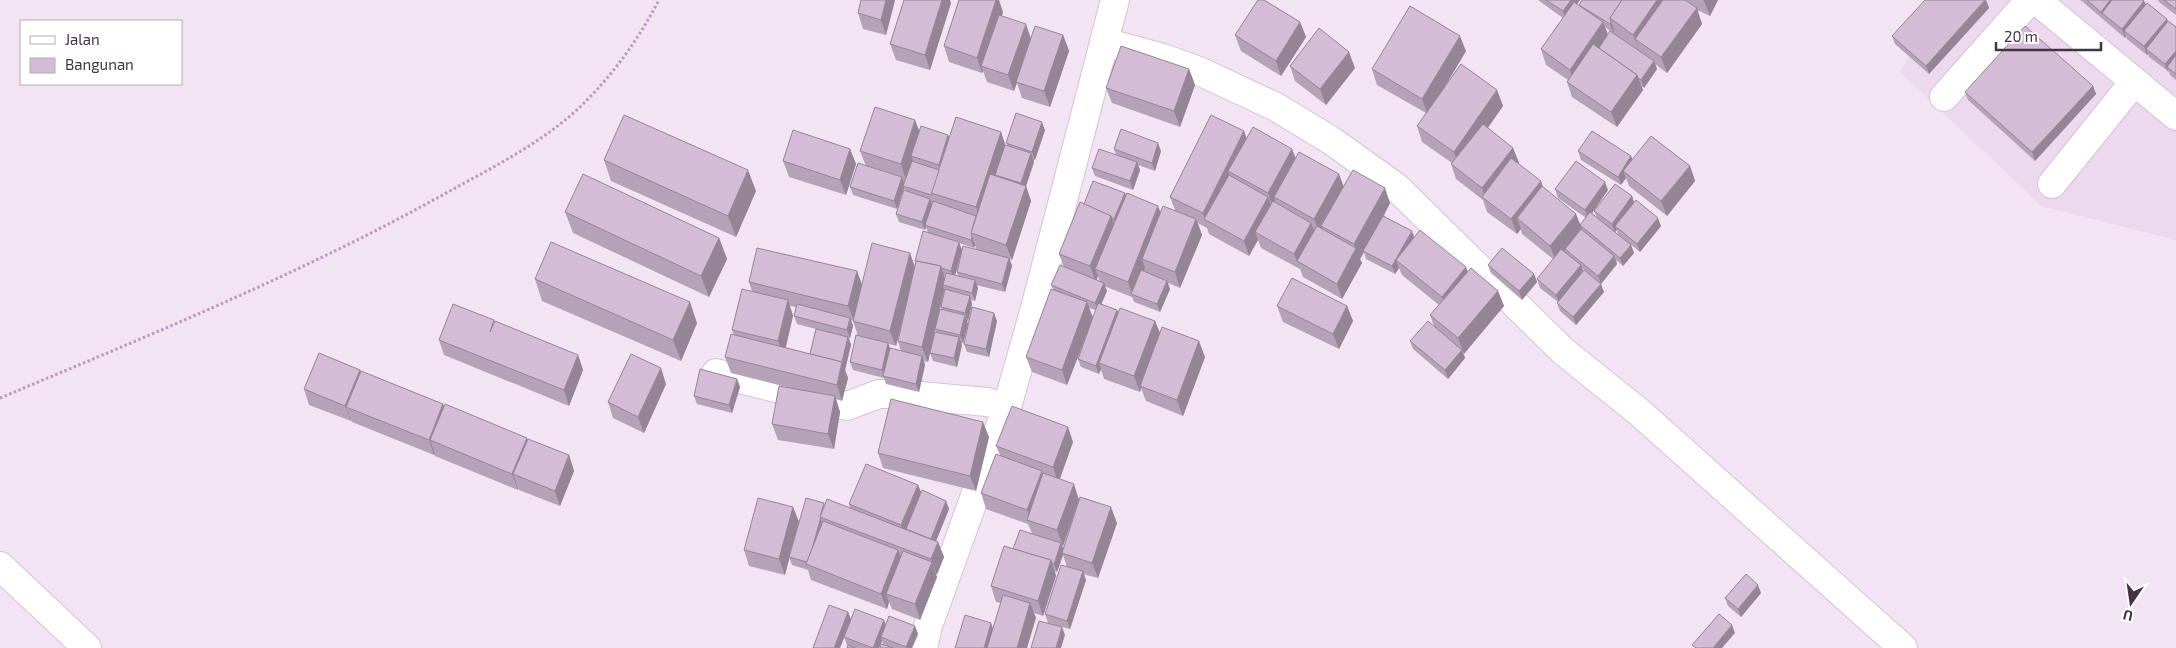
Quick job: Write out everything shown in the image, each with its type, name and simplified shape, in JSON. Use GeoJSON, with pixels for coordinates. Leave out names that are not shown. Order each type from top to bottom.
{"type":"FeatureCollection","features":[{"type":"Feature","properties":{"kind":"street"},"geometry":{"type":"LineString","coordinates":[[923,648],[928,626],[1007,407],[1035,308],[1115,0]]}},
{"type":"Feature","properties":{"kind":"street"},"geometry":{"type":"LineString","coordinates":[[1944,98],[2030,0]]}},
{"type":"Feature","properties":{"kind":"street"},"geometry":{"type":"LineString","coordinates":[[2036,0],[2176,116]]}},
{"type":"Feature","properties":{"kind":"street"},"geometry":{"type":"LineString","coordinates":[[1104,42],[1181,64],[1276,107],[1332,141],[1396,187],[1564,351],[1640,412],[1903,648]]}},
{"type":"Feature","properties":{"kind":"street"},"geometry":{"type":"LineString","coordinates":[[2052,184],[2134,82]]}},
{"type":"Feature","properties":{"kind":"street"},"geometry":{"type":"LineString","coordinates":[[716,373],[847,406],[879,394],[898,394],[987,402],[1007,407]]}},
{"type":"Feature","properties":{"kind":"street"},"geometry":{"type":"LineString","coordinates":[[0,566],[87,648]]}},
{"type":"Feature","properties":{"kind":"path"},"geometry":{"type":"LineString","coordinates":[[0,398],[169,328],[394,222],[514,155],[551,131],[579,108],[618,68],[646,25],[659,0]]}},
{"type":"Feature","properties":{"kind":"shaded area"},"geometry":{"type":"Polygon","coordinates":[[[1944,0],[2176,0],[2176,240],[2041,206],[1900,72],[1944,0]]]}},
{"type":"Feature","properties":{"kind":"building"},"geometry":{"type":"Polygon","coordinates":[[[861,0],[886,0],[881,20],[858,13],[861,0]]]}},
{"type":"Feature","properties":{"kind":"building"},"geometry":{"type":"Polygon","coordinates":[[[904,0],[942,0],[925,55],[890,44],[904,0]]]}},
{"type":"Feature","properties":{"kind":"building"},"geometry":{"type":"Polygon","coordinates":[[[959,0],[996,0],[977,58],[944,46],[959,0]]]}},
{"type":"Feature","properties":{"kind":"building"},"geometry":{"type":"Polygon","coordinates":[[[1258,0],[1264,0],[1300,22],[1276,61],[1235,35],[1258,0]]]}},
{"type":"Feature","properties":{"kind":"building"},"geometry":{"type":"Polygon","coordinates":[[[1546,0],[1571,0],[1563,11],[1546,0]]]}},
{"type":"Feature","properties":{"kind":"building"},"geometry":{"type":"Polygon","coordinates":[[[1582,0],[1622,0],[1610,18],[1610,24],[1579,5],[1582,0]]]}},
{"type":"Feature","properties":{"kind":"building"},"geometry":{"type":"Polygon","coordinates":[[[1622,0],[1657,0],[1633,35],[1610,18],[1622,0]]]}},
{"type":"Feature","properties":{"kind":"building"},"geometry":{"type":"Polygon","coordinates":[[[1663,0],[1685,0],[1697,8],[1661,57],[1635,39],[1663,0]]]}},
{"type":"Feature","properties":{"kind":"building"},"geometry":{"type":"Polygon","coordinates":[[[1925,0],[1985,0],[1926,66],[1892,36],[1925,0]]]}},
{"type":"Feature","properties":{"kind":"building"},"geometry":{"type":"Polygon","coordinates":[[[2087,0],[2110,0],[2101,12],[2087,0]]]}},
{"type":"Feature","properties":{"kind":"building"},"geometry":{"type":"Polygon","coordinates":[[[2112,0],[2144,1],[2122,29],[2102,13],[2112,0]]]}},
{"type":"Feature","properties":{"kind":"building"},"geometry":{"type":"Polygon","coordinates":[[[2164,0],[2176,0],[2176,9],[2164,0]]]}},
{"type":"Feature","properties":{"kind":"building"},"geometry":{"type":"Polygon","coordinates":[[[1574,2],[1603,22],[1570,70],[1541,49],[1574,2]]]}},
{"type":"Feature","properties":{"kind":"building"},"geometry":{"type":"Polygon","coordinates":[[[2147,3],[2167,19],[2144,46],[2124,31],[2147,3]]]}},
{"type":"Feature","properties":{"kind":"building"},"geometry":{"type":"Polygon","coordinates":[[[1410,6],[1460,36],[1422,99],[1372,69],[1410,6]]]}},
{"type":"Feature","properties":{"kind":"building"},"geometry":{"type":"Polygon","coordinates":[[[999,15],[1026,24],[1008,75],[981,66],[999,15]]]}},
{"type":"Feature","properties":{"kind":"building"},"geometry":{"type":"Polygon","coordinates":[[[2168,21],[2176,27],[2176,51],[2165,64],[2146,49],[2168,21]]]}},
{"type":"Feature","properties":{"kind":"building"},"geometry":{"type":"Polygon","coordinates":[[[1035,26],[1063,35],[1044,91],[1016,82],[1035,26]]]}},
{"type":"Feature","properties":{"kind":"building"},"geometry":{"type":"Polygon","coordinates":[[[2025,26],[2093,86],[2032,152],[1965,92],[2025,26]]]}},
{"type":"Feature","properties":{"kind":"building"},"geometry":{"type":"Polygon","coordinates":[[[1319,28],[1349,52],[1320,89],[1290,66],[1319,28]]]}},
{"type":"Feature","properties":{"kind":"building"},"geometry":{"type":"Polygon","coordinates":[[[1610,31],[1654,61],[1641,80],[1637,75],[1599,48],[1610,31]]]}},
{"type":"Feature","properties":{"kind":"building"},"geometry":{"type":"Polygon","coordinates":[[[1593,44],[1637,75],[1611,112],[1567,82],[1593,44]]]}},
{"type":"Feature","properties":{"kind":"building"},"geometry":{"type":"Polygon","coordinates":[[[1121,46],[1189,69],[1174,111],[1106,88],[1121,46]]]}},
{"type":"Feature","properties":{"kind":"building"},"geometry":{"type":"Polygon","coordinates":[[[2176,55],[2176,74],[2167,67],[2176,55]]]}},
{"type":"Feature","properties":{"kind":"building"},"geometry":{"type":"Polygon","coordinates":[[[1461,64],[1497,90],[1454,152],[1417,126],[1461,64]]]}},
{"type":"Feature","properties":{"kind":"building"},"geometry":{"type":"Polygon","coordinates":[[[875,107],[915,120],[901,164],[860,151],[875,107]]]}},
{"type":"Feature","properties":{"kind":"building"},"geometry":{"type":"Polygon","coordinates":[[[1016,113],[1042,122],[1032,152],[1006,143],[1016,113]]]}},
{"type":"Feature","properties":{"kind":"building"},"geometry":{"type":"Polygon","coordinates":[[[624,115],[748,170],[728,216],[604,160],[624,115]]]}},
{"type":"Feature","properties":{"kind":"building"},"geometry":{"type":"Polygon","coordinates":[[[1211,115],[1244,131],[1203,213],[1170,197],[1211,115]]]}},
{"type":"Feature","properties":{"kind":"building"},"geometry":{"type":"Polygon","coordinates":[[[956,117],[1001,132],[976,207],[931,193],[956,117]]]}},
{"type":"Feature","properties":{"kind":"building"},"geometry":{"type":"Polygon","coordinates":[[[1483,124],[1513,148],[1482,188],[1451,164],[1483,124]]]}},
{"type":"Feature","properties":{"kind":"building"},"geometry":{"type":"Polygon","coordinates":[[[921,126],[948,135],[939,165],[911,156],[921,126]]]}},
{"type":"Feature","properties":{"kind":"building"},"geometry":{"type":"Polygon","coordinates":[[[1253,127],[1292,149],[1268,193],[1228,171],[1253,127]]]}},
{"type":"Feature","properties":{"kind":"building"},"geometry":{"type":"Polygon","coordinates":[[[1121,129],[1158,143],[1152,163],[1114,149],[1121,129]]]}},
{"type":"Feature","properties":{"kind":"building"},"geometry":{"type":"Polygon","coordinates":[[[793,130],[850,149],[840,180],[783,161],[793,130]]]}},
{"type":"Feature","properties":{"kind":"building"},"geometry":{"type":"Polygon","coordinates":[[[1592,131],[1631,156],[1618,177],[1578,151],[1592,131]]]}},
{"type":"Feature","properties":{"kind":"building"},"geometry":{"type":"Polygon","coordinates":[[[1651,136],[1690,166],[1661,201],[1623,171],[1651,136]]]}},
{"type":"Feature","properties":{"kind":"building"},"geometry":{"type":"Polygon","coordinates":[[[1005,145],[1031,153],[1021,183],[995,175],[1005,145]]]}},
{"type":"Feature","properties":{"kind":"building"},"geometry":{"type":"Polygon","coordinates":[[[1099,149],[1137,162],[1130,181],[1092,168],[1099,149]]]}},
{"type":"Feature","properties":{"kind":"building"},"geometry":{"type":"Polygon","coordinates":[[[1299,152],[1339,174],[1314,219],[1274,197],[1299,152]]]}},
{"type":"Feature","properties":{"kind":"building"},"geometry":{"type":"Polygon","coordinates":[[[1511,158],[1541,181],[1511,219],[1482,197],[1511,158]]]}},
{"type":"Feature","properties":{"kind":"building"},"geometry":{"type":"Polygon","coordinates":[[[912,161],[939,170],[931,195],[903,186],[912,161]]]}},
{"type":"Feature","properties":{"kind":"building"},"geometry":{"type":"Polygon","coordinates":[[[1576,161],[1605,182],[1585,210],[1555,189],[1576,161]]]}},
{"type":"Feature","properties":{"kind":"building"},"geometry":{"type":"Polygon","coordinates":[[[858,163],[902,177],[894,201],[850,187],[858,163]]]}},
{"type":"Feature","properties":{"kind":"building"},"geometry":{"type":"Polygon","coordinates":[[[1353,170],[1385,188],[1354,244],[1321,226],[1353,170]]]}},
{"type":"Feature","properties":{"kind":"building"},"geometry":{"type":"Polygon","coordinates":[[[583,174],[719,238],[701,276],[565,212],[583,174]]]}},
{"type":"Feature","properties":{"kind":"building"},"geometry":{"type":"Polygon","coordinates":[[[990,174],[1026,186],[1006,245],[971,233],[990,174]]]}},
{"type":"Feature","properties":{"kind":"building"},"geometry":{"type":"Polygon","coordinates":[[[1229,175],[1268,197],[1244,241],[1204,219],[1229,175]]]}},
{"type":"Feature","properties":{"kind":"building"},"geometry":{"type":"Polygon","coordinates":[[[1093,181],[1125,193],[1114,219],[1084,204],[1093,181]]]}},
{"type":"Feature","properties":{"kind":"building"},"geometry":{"type":"Polygon","coordinates":[[[1615,184],[1632,196],[1612,224],[1594,211],[1615,184]]]}},
{"type":"Feature","properties":{"kind":"building"},"geometry":{"type":"Polygon","coordinates":[[[1542,186],[1576,214],[1550,246],[1517,218],[1542,186]]]}},
{"type":"Feature","properties":{"kind":"building"},"geometry":{"type":"Polygon","coordinates":[[[904,190],[930,199],[922,222],[896,214],[904,190]]]}},
{"type":"Feature","properties":{"kind":"building"},"geometry":{"type":"Polygon","coordinates":[[[1127,193],[1158,206],[1128,282],[1095,269],[1127,193]]]}},
{"type":"Feature","properties":{"kind":"building"},"geometry":{"type":"Polygon","coordinates":[[[1636,200],[1658,218],[1637,244],[1615,226],[1636,200]]]}},
{"type":"Feature","properties":{"kind":"building"},"geometry":{"type":"Polygon","coordinates":[[[933,201],[976,216],[971,240],[925,225],[933,201]]]}},
{"type":"Feature","properties":{"kind":"building"},"geometry":{"type":"Polygon","coordinates":[[[1273,201],[1311,223],[1294,254],[1255,232],[1273,201]]]}},
{"type":"Feature","properties":{"kind":"building"},"geometry":{"type":"Polygon","coordinates":[[[1080,202],[1111,216],[1090,266],[1059,254],[1080,202]]]}},
{"type":"Feature","properties":{"kind":"building"},"geometry":{"type":"Polygon","coordinates":[[[1163,206],[1196,219],[1175,272],[1142,259],[1163,206]]]}},
{"type":"Feature","properties":{"kind":"building"},"geometry":{"type":"Polygon","coordinates":[[[1590,212],[1631,245],[1620,258],[1580,225],[1590,212]]]}},
{"type":"Feature","properties":{"kind":"building"},"geometry":{"type":"Polygon","coordinates":[[[1383,216],[1412,231],[1392,266],[1363,251],[1383,216]]]}},
{"type":"Feature","properties":{"kind":"building"},"geometry":{"type":"Polygon","coordinates":[[[1317,226],[1356,248],[1337,284],[1297,261],[1317,226]]]}},
{"type":"Feature","properties":{"kind":"building"},"geometry":{"type":"Polygon","coordinates":[[[1581,229],[1614,256],[1598,276],[1565,249],[1581,229]]]}},
{"type":"Feature","properties":{"kind":"building"},"geometry":{"type":"Polygon","coordinates":[[[1420,230],[1466,267],[1442,297],[1396,260],[1420,230]]]}},
{"type":"Feature","properties":{"kind":"building"},"geometry":{"type":"Polygon","coordinates":[[[923,231],[959,242],[951,271],[941,268],[941,266],[915,261],[923,231]]]}},
{"type":"Feature","properties":{"kind":"building"},"geometry":{"type":"Polygon","coordinates":[[[551,242],[690,302],[673,340],[535,279],[551,242]]]}},
{"type":"Feature","properties":{"kind":"building"},"geometry":{"type":"Polygon","coordinates":[[[872,243],[910,253],[890,331],[853,321],[872,243]]]}},
{"type":"Feature","properties":{"kind":"building"},"geometry":{"type":"Polygon","coordinates":[[[963,246],[1009,258],[1002,284],[957,272],[963,246]]]}},
{"type":"Feature","properties":{"kind":"building"},"geometry":{"type":"Polygon","coordinates":[[[757,248],[857,271],[848,306],[749,282],[757,248]]]}},
{"type":"Feature","properties":{"kind":"building"},"geometry":{"type":"Polygon","coordinates":[[[1502,248],[1534,274],[1519,291],[1488,265],[1502,248]]]}},
{"type":"Feature","properties":{"kind":"building"},"geometry":{"type":"Polygon","coordinates":[[[1561,249],[1581,265],[1556,295],[1537,279],[1561,249]]]}},
{"type":"Feature","properties":{"kind":"building"},"geometry":{"type":"Polygon","coordinates":[[[916,261],[941,266],[922,347],[898,341],[916,261]]]}},
{"type":"Feature","properties":{"kind":"building"},"geometry":{"type":"Polygon","coordinates":[[[1060,265],[1104,283],[1095,303],[1051,285],[1060,265]]]}},
{"type":"Feature","properties":{"kind":"building"},"geometry":{"type":"Polygon","coordinates":[[[1471,268],[1498,291],[1458,338],[1430,315],[1471,268]]]}},
{"type":"Feature","properties":{"kind":"building"},"geometry":{"type":"Polygon","coordinates":[[[1141,270],[1167,281],[1157,304],[1131,294],[1141,270]]]}},
{"type":"Feature","properties":{"kind":"building"},"geometry":{"type":"Polygon","coordinates":[[[1584,270],[1601,284],[1573,317],[1557,303],[1584,270]]]}},
{"type":"Feature","properties":{"kind":"building"},"geometry":{"type":"Polygon","coordinates":[[[946,273],[975,280],[972,293],[943,285],[946,273]]]}},
{"type":"Feature","properties":{"kind":"building"},"geometry":{"type":"Polygon","coordinates":[[[1292,278],[1347,306],[1333,334],[1277,306],[1292,278]]]}},
{"type":"Feature","properties":{"kind":"building"},"geometry":{"type":"Polygon","coordinates":[[[742,289],[788,300],[778,341],[732,330],[742,289]]]}},
{"type":"Feature","properties":{"kind":"building"},"geometry":{"type":"Polygon","coordinates":[[[945,289],[970,296],[965,313],[941,307],[945,289]]]}},
{"type":"Feature","properties":{"kind":"building"},"geometry":{"type":"Polygon","coordinates":[[[1051,289],[1087,302],[1062,370],[1026,357],[1051,289]]]}},
{"type":"Feature","properties":{"kind":"building"},"geometry":{"type":"Polygon","coordinates":[[[1098,303],[1117,310],[1096,366],[1078,359],[1098,303]]]}},
{"type":"Feature","properties":{"kind":"building"},"geometry":{"type":"Polygon","coordinates":[[[453,304],[494,320],[490,332],[495,321],[578,355],[564,390],[439,340],[453,304]]]}},
{"type":"Feature","properties":{"kind":"building"},"geometry":{"type":"Polygon","coordinates":[[[797,304],[850,318],[847,330],[794,316],[797,304]]]}},
{"type":"Feature","properties":{"kind":"building"},"geometry":{"type":"Polygon","coordinates":[[[972,307],[994,313],[986,349],[964,344],[972,307]]]}},
{"type":"Feature","properties":{"kind":"building"},"geometry":{"type":"Polygon","coordinates":[[[1120,308],[1155,321],[1134,376],[1099,363],[1120,308]]]}},
{"type":"Feature","properties":{"kind":"building"},"geometry":{"type":"Polygon","coordinates":[[[940,309],[965,315],[960,335],[935,329],[940,309]]]}},
{"type":"Feature","properties":{"kind":"building"},"geometry":{"type":"Polygon","coordinates":[[[1428,321],[1462,350],[1445,370],[1410,341],[1428,321]]]}},
{"type":"Feature","properties":{"kind":"building"},"geometry":{"type":"Polygon","coordinates":[[[1162,327],[1199,341],[1177,400],[1140,386],[1162,327]]]}},
{"type":"Feature","properties":{"kind":"building"},"geometry":{"type":"Polygon","coordinates":[[[816,329],[848,337],[842,362],[810,354],[816,329]]]}},
{"type":"Feature","properties":{"kind":"building"},"geometry":{"type":"Polygon","coordinates":[[[935,332],[959,337],[954,358],[930,353],[935,332]]]}},
{"type":"Feature","properties":{"kind":"building"},"geometry":{"type":"Polygon","coordinates":[[[731,334],[842,362],[837,385],[725,357],[731,334]]]}},
{"type":"Feature","properties":{"kind":"building"},"geometry":{"type":"Polygon","coordinates":[[[856,335],[888,343],[882,370],[850,362],[856,335]]]}},
{"type":"Feature","properties":{"kind":"building"},"geometry":{"type":"Polygon","coordinates":[[[890,348],[922,356],[916,384],[883,376],[890,348]]]}},
{"type":"Feature","properties":{"kind":"building"},"geometry":{"type":"Polygon","coordinates":[[[319,353],[360,370],[345,406],[304,389],[319,353]]]}},
{"type":"Feature","properties":{"kind":"building"},"geometry":{"type":"Polygon","coordinates":[[[631,354],[661,368],[638,417],[608,402],[631,354]]]}},
{"type":"Feature","properties":{"kind":"building"},"geometry":{"type":"Polygon","coordinates":[[[700,369],[737,379],[729,405],[694,396],[700,369]]]}},
{"type":"Feature","properties":{"kind":"building"},"geometry":{"type":"Polygon","coordinates":[[[361,371],[443,404],[429,440],[346,407],[361,371]]]}},
{"type":"Feature","properties":{"kind":"building"},"geometry":{"type":"Polygon","coordinates":[[[779,386],[835,396],[828,434],[772,424],[779,386]]]}},
{"type":"Feature","properties":{"kind":"building"},"geometry":{"type":"Polygon","coordinates":[[[891,399],[983,422],[970,476],[878,453],[891,399]]]}},
{"type":"Feature","properties":{"kind":"building"},"geometry":{"type":"Polygon","coordinates":[[[445,404],[527,438],[512,474],[430,440],[445,404]]]}},
{"type":"Feature","properties":{"kind":"building"},"geometry":{"type":"Polygon","coordinates":[[[1012,406],[1068,427],[1053,467],[996,446],[1012,406]]]}},
{"type":"Feature","properties":{"kind":"building"},"geometry":{"type":"Polygon","coordinates":[[[528,439],[569,455],[555,491],[513,474],[528,439]]]}},
{"type":"Feature","properties":{"kind":"building"},"geometry":{"type":"Polygon","coordinates":[[[996,454],[1042,471],[1027,510],[981,493],[996,454]]]}},
{"type":"Feature","properties":{"kind":"building"},"geometry":{"type":"Polygon","coordinates":[[[866,464],[918,485],[901,525],[849,504],[866,464]]]}},
{"type":"Feature","properties":{"kind":"building"},"geometry":{"type":"Polygon","coordinates":[[[1043,473],[1074,484],[1057,530],[1027,520],[1043,473]]]}},
{"type":"Feature","properties":{"kind":"building"},"geometry":{"type":"Polygon","coordinates":[[[922,490],[946,501],[931,539],[906,529],[922,490]]]}},
{"type":"Feature","properties":{"kind":"building"},"geometry":{"type":"Polygon","coordinates":[[[1080,497],[1111,507],[1092,563],[1062,553],[1080,497]]]}},
{"type":"Feature","properties":{"kind":"building"},"geometry":{"type":"Polygon","coordinates":[[[758,498],[793,507],[779,559],[744,550],[758,498]]]}},
{"type":"Feature","properties":{"kind":"building"},"geometry":{"type":"Polygon","coordinates":[[[806,498],[824,503],[807,562],[789,557],[806,498]]]}},
{"type":"Feature","properties":{"kind":"building"},"geometry":{"type":"Polygon","coordinates":[[[827,499],[938,542],[931,559],[820,517],[827,499]]]}},
{"type":"Feature","properties":{"kind":"building"},"geometry":{"type":"Polygon","coordinates":[[[823,521],[898,550],[881,594],[806,564],[823,521]]]}},
{"type":"Feature","properties":{"kind":"building"},"geometry":{"type":"Polygon","coordinates":[[[1020,530],[1061,543],[1054,564],[1051,560],[1013,549],[1020,530]]]}},
{"type":"Feature","properties":{"kind":"building"},"geometry":{"type":"Polygon","coordinates":[[[1004,546],[1051,560],[1038,601],[991,586],[1004,546]]]}},
{"type":"Feature","properties":{"kind":"building"},"geometry":{"type":"Polygon","coordinates":[[[903,551],[932,562],[915,604],[886,594],[903,551]]]}},
{"type":"Feature","properties":{"kind":"building"},"geometry":{"type":"Polygon","coordinates":[[[1061,565],[1083,571],[1067,621],[1045,614],[1061,565]]]}},
{"type":"Feature","properties":{"kind":"building"},"geometry":{"type":"Polygon","coordinates":[[[1746,574],[1758,585],[1738,609],[1725,598],[1746,574]]]}},
{"type":"Feature","properties":{"kind":"building"},"geometry":{"type":"Polygon","coordinates":[[[1003,595],[1030,603],[1017,648],[987,648],[1003,595]]]}},
{"type":"Feature","properties":{"kind":"building"},"geometry":{"type":"Polygon","coordinates":[[[829,605],[848,612],[834,648],[813,648],[829,605]]]}},
{"type":"Feature","properties":{"kind":"building"},"geometry":{"type":"Polygon","coordinates":[[[855,609],[884,620],[873,648],[844,637],[855,609]]]}},
{"type":"Feature","properties":{"kind":"building"},"geometry":{"type":"Polygon","coordinates":[[[1719,614],[1732,625],[1713,648],[1696,648],[1692,645],[1719,614]]]}},
{"type":"Feature","properties":{"kind":"building"},"geometry":{"type":"Polygon","coordinates":[[[965,615],[991,623],[984,648],[955,648],[965,615]]]}},
{"type":"Feature","properties":{"kind":"building"},"geometry":{"type":"Polygon","coordinates":[[[889,616],[915,626],[906,647],[881,637],[889,616]]]}},
{"type":"Feature","properties":{"kind":"building"},"geometry":{"type":"Polygon","coordinates":[[[1039,621],[1062,627],[1056,648],[1031,648],[1039,621]]]}},
{"type":"Feature","properties":{"kind":"building"},"geometry":{"type":"Polygon","coordinates":[[[881,644],[893,648],[880,648],[881,644]]]}}]}
